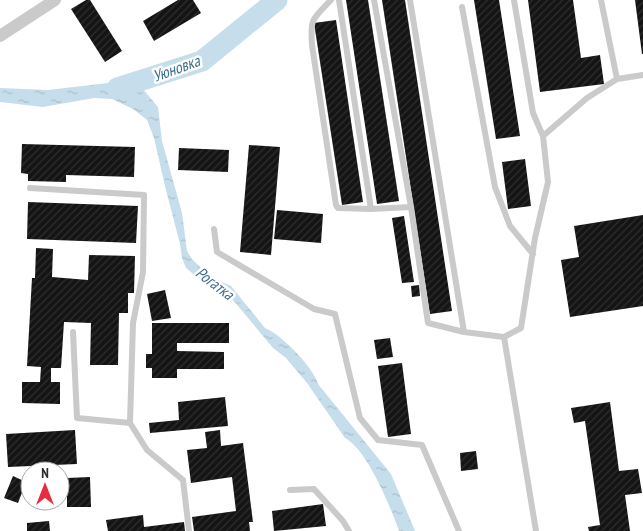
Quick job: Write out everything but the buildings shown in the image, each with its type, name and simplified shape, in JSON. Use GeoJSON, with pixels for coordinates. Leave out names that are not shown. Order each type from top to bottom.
{"type":"FeatureCollection","features":[{"type":"Feature","properties":{"kind":"street"},"geometry":{"type":"LineString","coordinates":[[0,36],[55,0]]}},
{"type":"Feature","properties":{"kind":"lane"},"geometry":{"type":"LineString","coordinates":[[331,0],[313,19],[310,26],[336,205],[338,208],[371,209],[411,207]]}},
{"type":"Feature","properties":{"kind":"lane"},"geometry":{"type":"LineString","coordinates":[[339,0],[371,209]]}},
{"type":"Feature","properties":{"kind":"lane"},"geometry":{"type":"LineString","coordinates":[[374,0],[411,207],[428,323],[464,332],[504,337],[521,328],[532,254],[548,182],[543,136],[533,113],[514,0]]}},
{"type":"Feature","properties":{"kind":"lane"},"geometry":{"type":"LineString","coordinates":[[410,0],[464,332]]}},
{"type":"Feature","properties":{"kind":"lane"},"geometry":{"type":"LineString","coordinates":[[601,0],[617,79]]}},
{"type":"Feature","properties":{"kind":"lane"},"geometry":{"type":"LineString","coordinates":[[462,8],[495,187],[510,226],[532,254]]}},
{"type":"Feature","properties":{"kind":"lane"},"geometry":{"type":"LineString","coordinates":[[543,136],[587,98],[617,79],[643,75]]}},
{"type":"Feature","properties":{"kind":"lane"},"geometry":{"type":"LineString","coordinates":[[30,188],[144,195],[144,272],[133,323],[130,423],[146,450],[183,480],[189,531]]}},
{"type":"Feature","properties":{"kind":"lane"},"geometry":{"type":"LineString","coordinates":[[214,229],[217,252],[314,309],[334,314],[360,418],[378,440],[422,445],[459,531]]}},
{"type":"Feature","properties":{"kind":"lane"},"geometry":{"type":"LineString","coordinates":[[73,332],[77,418],[130,423]]}},
{"type":"Feature","properties":{"kind":"lane"},"geometry":{"type":"LineString","coordinates":[[504,337],[536,531]]}},
{"type":"Feature","properties":{"kind":"lane"},"geometry":{"type":"LineString","coordinates":[[290,490],[314,489],[349,531]]}},
{"type":"Feature","properties":{"kind":"water","name":"Рогатка"},"geometry":{"type":"Polygon","coordinates":[[[125,81],[142,88],[158,107],[162,141],[182,213],[187,251],[192,259],[209,276],[231,286],[265,328],[272,331],[288,344],[304,361],[318,384],[391,474],[415,531],[399,531],[370,466],[362,454],[345,438],[307,383],[286,358],[273,348],[228,294],[208,286],[186,268],[154,138],[147,120],[133,109],[112,99],[94,98],[43,107],[0,102],[0,88],[48,90],[125,81]]]}},
{"type":"Feature","properties":{"kind":"waterway","name":"Уюновка"},"geometry":{"type":"LineString","coordinates":[[117,88],[202,61],[277,0]]}}]}
